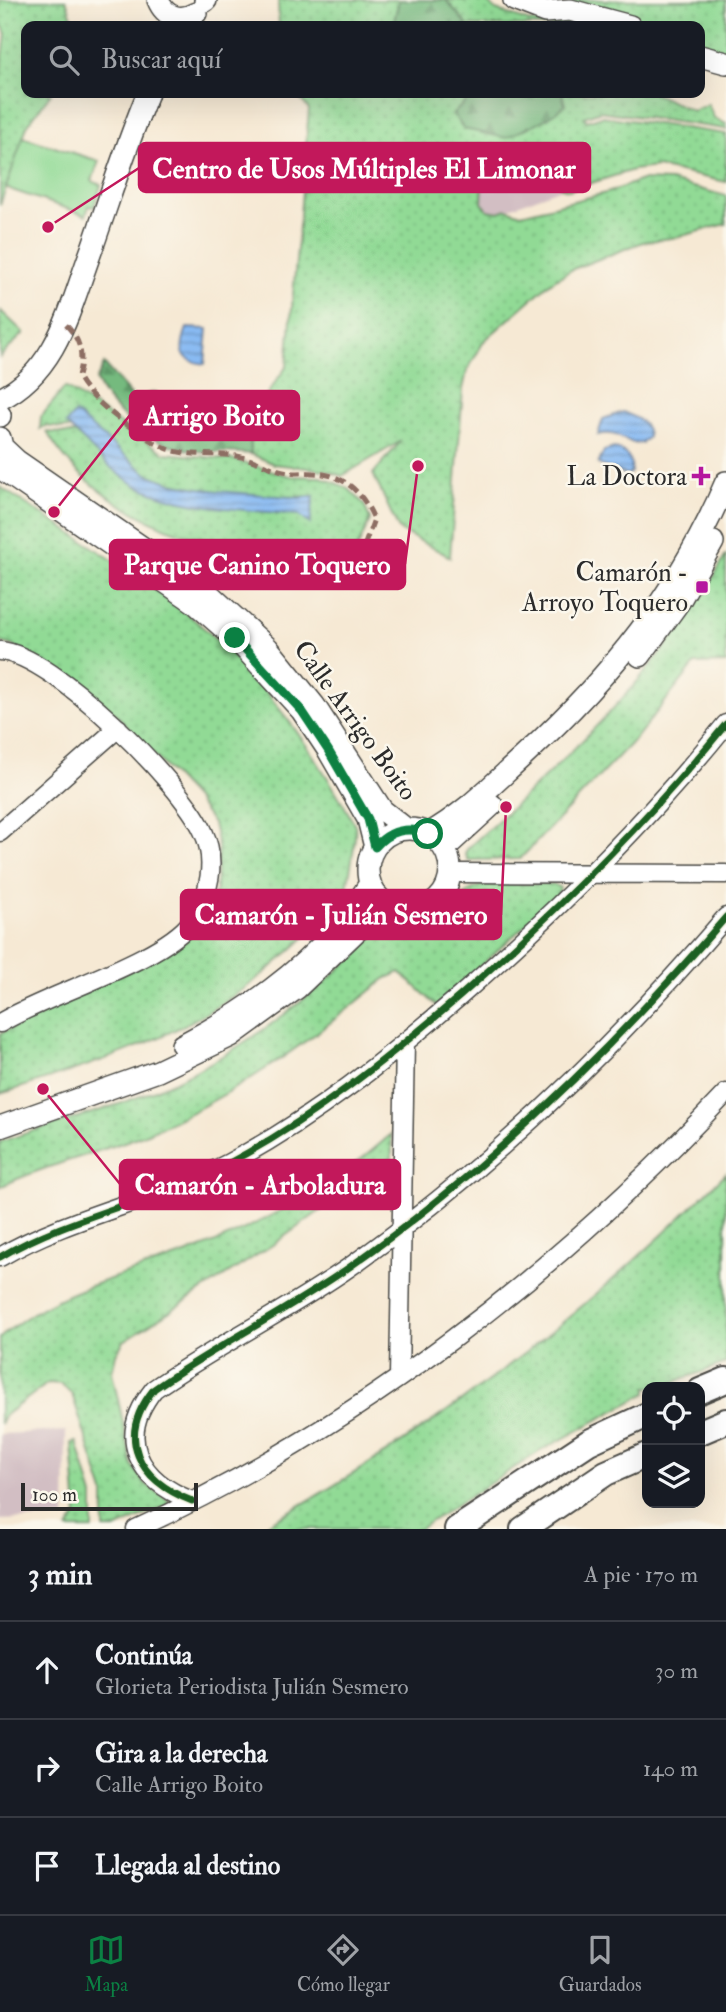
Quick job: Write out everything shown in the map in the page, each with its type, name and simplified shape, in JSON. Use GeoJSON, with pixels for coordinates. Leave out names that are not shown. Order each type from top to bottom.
{"type":"FeatureCollection","features":[{"type":"Feature","properties":{"kind":"highway"},"geometry":{"type":"LineString","coordinates":[[705,1389],[726,1380]]}},
{"type":"Feature","properties":{"kind":"highway"},"geometry":{"type":"LineString","coordinates":[[457,1529],[589,1442],[642,1417]]}},
{"type":"Feature","properties":{"kind":"highway"},"geometry":{"type":"LineString","coordinates":[[705,1430],[726,1421]]}},
{"type":"Feature","properties":{"kind":"highway"},"geometry":{"type":"LineString","coordinates":[[523,1529],[606,1473],[642,1457]]}},
{"type":"Feature","properties":{"kind":"main road"},"geometry":{"type":"LineString","coordinates":[[514,0],[545,12],[570,10],[611,21]]}},
{"type":"Feature","properties":{"kind":"main road"},"geometry":{"type":"LineString","coordinates":[[158,1],[171,16],[183,18],[199,8]]}},
{"type":"Feature","properties":{"kind":"main road"},"geometry":{"type":"LineString","coordinates":[[158,1],[160,21]]}},
{"type":"Feature","properties":{"kind":"main road"},"geometry":{"type":"LineString","coordinates":[[705,57],[726,63]]}},
{"type":"Feature","properties":{"kind":"main road"},"geometry":{"type":"LineString","coordinates":[[0,399],[15,392],[37,371],[66,325],[146,98]]}},
{"type":"Feature","properties":{"kind":"main road","name":"Calle Arrigo Boito"},"geometry":{"type":"LineString","coordinates":[[0,438],[2,447],[18,461],[207,592],[268,649],[314,705],[382,810],[406,829]]}},
{"type":"Feature","properties":{"kind":"main road","name":"Calle Arrigo Boito"},"geometry":{"type":"LineString","coordinates":[[0,468],[194,602],[235,638],[302,711],[368,819],[375,847]]}},
{"type":"Feature","properties":{"kind":"main road"},"geometry":{"type":"LineString","coordinates":[[428,834],[455,818],[475,801],[574,710],[617,663],[666,594],[709,520],[726,482]]}},
{"type":"Feature","properties":{"kind":"main road"},"geometry":{"type":"LineString","coordinates":[[444,849],[583,721],[629,670],[679,602],[726,519]]}},
{"type":"Feature","properties":{"kind":"main road"},"geometry":{"type":"LineString","coordinates":[[0,1114],[154,1060],[254,1003],[342,924],[369,885],[369,859],[375,847],[388,834],[406,829],[428,834],[444,849],[450,873],[443,893],[428,908],[399,911],[367,921],[297,988],[231,1036],[159,1071],[0,1127]]}},
{"type":"Feature","properties":{"kind":"main road"},"geometry":{"type":"LineString","coordinates":[[369,885],[386,906],[399,911]]}},
{"type":"Feature","properties":{"kind":"street"},"geometry":{"type":"LineString","coordinates":[[0,651],[33,662],[118,728],[190,809],[204,832],[211,876],[202,903],[191,923],[173,938],[137,960],[0,1023]]}},
{"type":"Feature","properties":{"kind":"street"},"geometry":{"type":"LineString","coordinates":[[0,1257],[38,1235],[146,1199],[227,1164],[296,1124],[405,1042],[489,971],[592,873],[726,724]]}},
{"type":"Feature","properties":{"kind":"street"},"geometry":{"type":"LineString","coordinates":[[0,832],[118,728]]}},
{"type":"Feature","properties":{"kind":"street"},"geometry":{"type":"LineString","coordinates":[[450,873],[726,874]]}},
{"type":"Feature","properties":{"kind":"street"},"geometry":{"type":"LineString","coordinates":[[192,1501],[157,1482],[140,1461],[134,1428],[140,1408],[153,1389],[300,1300],[400,1229],[547,1105],[682,967],[726,917]]}},
{"type":"Feature","properties":{"kind":"street"},"geometry":{"type":"LineString","coordinates":[[399,1377],[405,1042]]}},
{"type":"Feature","properties":{"kind":"street"},"geometry":{"type":"LineString","coordinates":[[136,1529],[270,1459],[399,1377],[495,1306],[575,1239],[726,1093]]}},
{"type":"Feature","properties":{"kind":"shaded area"},"geometry":{"type":"Polygon","coordinates":[[[531,143],[543,176],[554,171],[561,188],[500,212],[488,210],[482,203],[483,177],[531,143]]]}},
{"type":"Feature","properties":{"kind":"shaded area"},"geometry":{"type":"Polygon","coordinates":[[[66,1431],[65,1518],[0,1520],[0,1434],[66,1431]]]}},
{"type":"Feature","properties":{"kind":"green space"},"geometry":{"type":"Polygon","coordinates":[[[0,0],[66,0],[73,21],[21,21],[21,98],[47,98],[27,126],[0,205],[0,79],[6,34],[0,20],[0,0]]]}},
{"type":"Feature","properties":{"kind":"green space"},"geometry":{"type":"Polygon","coordinates":[[[278,0],[399,0],[394,21],[279,21],[278,0]]]}},
{"type":"Feature","properties":{"kind":"green space"},"geometry":{"type":"Polygon","coordinates":[[[399,0],[446,0],[464,21],[394,21],[399,0]]]}},
{"type":"Feature","properties":{"kind":"green space"},"geometry":{"type":"Polygon","coordinates":[[[446,0],[485,0],[496,10],[527,21],[464,21],[446,0]]]}},
{"type":"Feature","properties":{"kind":"green space"},"geometry":{"type":"Polygon","coordinates":[[[542,0],[726,0],[726,51],[705,45],[705,21],[642,21],[611,8],[542,0]]]}},
{"type":"Feature","properties":{"kind":"green space"},"geometry":{"type":"Polygon","coordinates":[[[299,98],[487,98],[564,105],[563,98],[664,98],[693,111],[708,104],[714,118],[726,124],[726,129],[600,111],[584,117],[587,121],[602,116],[726,134],[726,182],[657,167],[633,170],[569,190],[561,188],[554,172],[543,176],[531,143],[483,177],[482,203],[488,210],[499,212],[507,209],[521,214],[610,192],[641,180],[670,181],[726,196],[726,224],[678,237],[643,242],[573,269],[551,282],[484,341],[467,371],[463,389],[450,557],[399,530],[373,474],[401,441],[342,476],[325,470],[274,464],[251,454],[250,427],[236,407],[255,411],[287,366],[309,109],[299,98]]]}},
{"type":"Feature","properties":{"kind":"green space"},"geometry":{"type":"Polygon","coordinates":[[[563,98],[565,105],[548,118],[506,138],[464,129],[453,114],[467,100],[563,98]]]}},
{"type":"Feature","properties":{"kind":"green space"},"geometry":{"type":"Polygon","coordinates":[[[23,137],[99,161],[92,181],[101,185],[94,207],[89,206],[86,215],[6,188],[23,137]]]}},
{"type":"Feature","properties":{"kind":"green space"},"geometry":{"type":"Polygon","coordinates":[[[0,310],[24,333],[0,357],[0,310]]]}},
{"type":"Feature","properties":{"kind":"green space"},"geometry":{"type":"Polygon","coordinates":[[[104,364],[134,399],[155,392],[193,415],[236,407],[250,427],[251,454],[188,450],[169,445],[147,434],[126,419],[102,391],[96,381],[104,364]]]}},
{"type":"Feature","properties":{"kind":"green space"},"geometry":{"type":"Polygon","coordinates":[[[65,387],[165,453],[235,460],[290,476],[321,477],[348,488],[364,504],[370,520],[356,551],[340,564],[179,533],[141,516],[87,480],[58,449],[47,432],[76,434],[139,487],[195,504],[299,515],[314,496],[230,493],[165,481],[149,475],[131,463],[75,413],[72,429],[45,426],[40,429],[41,417],[65,387]]]}},
{"type":"Feature","properties":{"kind":"green space"},"geometry":{"type":"Polygon","coordinates":[[[0,487],[141,580],[212,635],[259,684],[301,738],[355,825],[355,831],[349,878],[342,904],[245,988],[187,1024],[127,1051],[0,1094],[0,1034],[49,1008],[206,913],[216,890],[218,846],[213,824],[195,799],[116,714],[80,685],[12,645],[0,642],[0,487]]]}},
{"type":"Feature","properties":{"kind":"green space"},"geometry":{"type":"Polygon","coordinates":[[[726,555],[726,663],[695,664],[636,738],[520,859],[468,860],[465,853],[468,848],[576,747],[642,676],[701,598],[726,555]]]}},
{"type":"Feature","properties":{"kind":"green space"},"geometry":{"type":"Polygon","coordinates":[[[554,884],[560,888],[558,895],[437,1006],[400,972],[385,979],[271,1066],[210,1102],[145,1134],[0,1187],[0,1142],[126,1102],[207,1065],[238,1047],[296,1006],[375,935],[434,927],[444,920],[468,892],[485,885],[554,884]]]}},
{"type":"Feature","properties":{"kind":"green space"},"geometry":{"type":"Polygon","coordinates":[[[391,1134],[392,1159],[274,1244],[124,1341],[116,1354],[112,1372],[132,1464],[143,1482],[168,1500],[168,1505],[115,1529],[104,1529],[104,1493],[72,1394],[61,1384],[48,1383],[4,1416],[0,1424],[0,1338],[43,1307],[66,1296],[188,1253],[267,1217],[348,1169],[391,1134]]]}},
{"type":"Feature","properties":{"kind":"green space"},"geometry":{"type":"Polygon","coordinates":[[[726,1173],[726,1363],[675,1382],[642,1382],[642,1396],[542,1450],[419,1529],[258,1529],[385,1453],[446,1412],[563,1322],[673,1225],[726,1173]]]}},
{"type":"Feature","properties":{"kind":"green space"},"geometry":{"type":"Polygon","coordinates":[[[77,1442],[93,1496],[93,1529],[68,1529],[77,1515],[72,1443],[77,1442]]]}},
{"type":"Feature","properties":{"kind":"water"},"geometry":{"type":"Polygon","coordinates":[[[187,328],[208,329],[205,364],[190,360],[183,353],[187,328]]]}},
{"type":"Feature","properties":{"kind":"water"},"geometry":{"type":"Polygon","coordinates":[[[623,412],[646,427],[648,437],[642,443],[631,442],[611,434],[598,435],[603,419],[623,412]]]}},
{"type":"Feature","properties":{"kind":"water"},"geometry":{"type":"Polygon","coordinates":[[[75,413],[147,474],[174,484],[218,491],[300,498],[314,496],[310,524],[299,515],[198,504],[158,495],[140,487],[110,467],[66,424],[75,413]]]}},
{"type":"Feature","properties":{"kind":"water"},"geometry":{"type":"Polygon","coordinates":[[[614,448],[630,460],[631,472],[627,475],[598,464],[604,451],[614,448]]]}},
{"type":"Feature","properties":{"kind":"marked path"},"geometry":{"type":"LineString","coordinates":[[66,325],[80,348],[78,376],[84,386],[117,418],[157,444],[184,453],[237,456],[291,473],[325,474],[351,487],[364,501],[374,519],[362,552]]}},
{"type":"Feature","properties":{"kind":"cycle path"},"geometry":{"type":"LineString","coordinates":[[0,1257],[56,1230],[172,1188],[229,1163],[291,1127],[349,1086],[460,996],[531,932],[632,831],[726,724]]}},
{"type":"Feature","properties":{"kind":"cycle path"},"geometry":{"type":"LineString","coordinates":[[192,1501],[158,1482],[138,1456],[136,1424],[142,1407],[154,1389],[351,1266],[453,1188],[501,1147],[595,1058],[726,917]]}},
{"type":"Feature","properties":{"kind":"place","name":"Centro de Usos Múltiples El Limonar"},"geometry":{"type":"Point","coordinates":[48,227]}},
{"type":"Feature","properties":{"kind":"place","name":"Parque Canino Toquero"},"geometry":{"type":"Point","coordinates":[418,466]}},
{"type":"Feature","properties":{"kind":"place","name":"La Doctora"},"geometry":{"type":"Point","coordinates":[701,476]}},
{"type":"Feature","properties":{"kind":"place","name":"Arrigo Boito"},"geometry":{"type":"Point","coordinates":[54,512]}},
{"type":"Feature","properties":{"kind":"place","name":"Camarón - Arroyo Toquero"},"geometry":{"type":"Point","coordinates":[702,587]}},
{"type":"Feature","properties":{"kind":"place","name":"Camarón - Julián Sesmero"},"geometry":{"type":"Point","coordinates":[506,807]}},
{"type":"Feature","properties":{"kind":"place","name":"Camarón - Arboladura"},"geometry":{"type":"Point","coordinates":[43,1089]}},
{"type":"Feature","properties":{"kind":"route"},"geometry":{"type":"LineString","coordinates":[[235,638],[302,711],[361,804],[375,847],[388,834],[397,831],[417,830],[428,834]]}}]}
